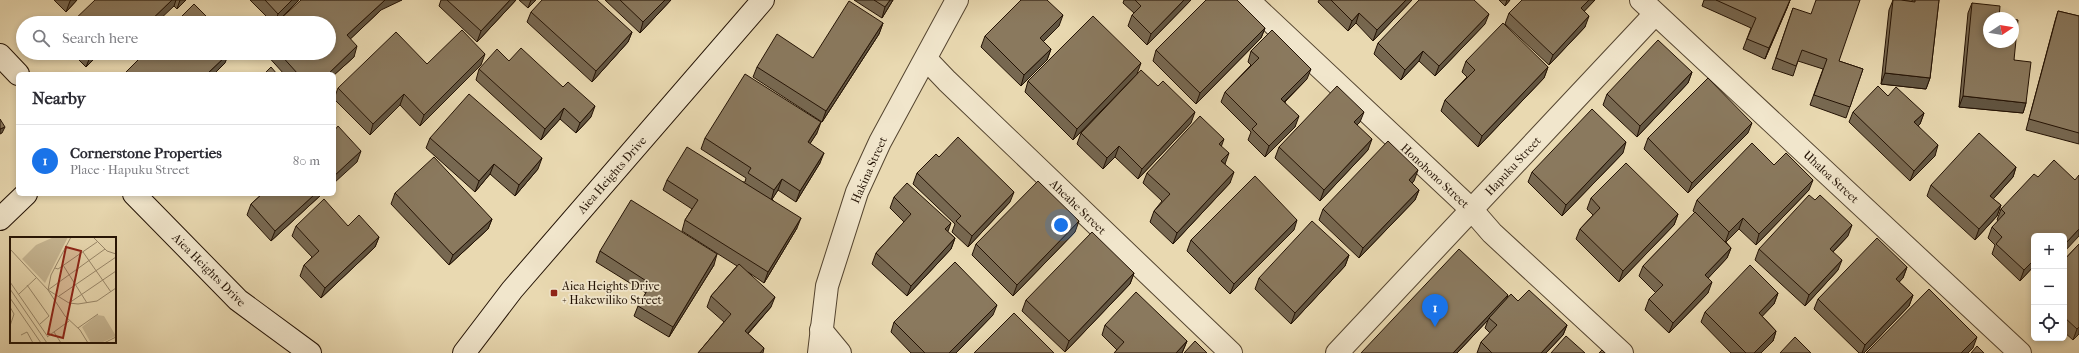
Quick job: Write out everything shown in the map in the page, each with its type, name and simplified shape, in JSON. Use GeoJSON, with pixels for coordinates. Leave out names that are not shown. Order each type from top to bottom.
{"type":"FeatureCollection","features":[{"type":"Feature","properties":{"kind":"street","name":"Aiea Heights Drive"},"geometry":{"type":"LineString","coordinates":[[464,353],[512,290],[763,0]]}},
{"type":"Feature","properties":{"kind":"street","name":"Hakina Street"},"geometry":{"type":"LineString","coordinates":[[818,353],[828,286],[857,192],[880,142],[957,0]]}},
{"type":"Feature","properties":{"kind":"street","name":"Honohono Street"},"geometry":{"type":"LineString","coordinates":[[1248,0],[1472,210],[1492,233],[1622,353]]}},
{"type":"Feature","properties":{"kind":"street","name":"Hapuku Street"},"geometry":{"type":"LineString","coordinates":[[1337,353],[1472,210],[1648,7]]}},
{"type":"Feature","properties":{"kind":"street","name":"Uhaloa Street"},"geometry":{"type":"LineString","coordinates":[[1648,7],[2020,353]]}},
{"type":"Feature","properties":{"kind":"street"},"geometry":{"type":"LineString","coordinates":[[0,55],[16,72]]}},
{"type":"Feature","properties":{"kind":"street","name":"Aheahe Street"},"geometry":{"type":"LineString","coordinates":[[926,59],[953,87],[1231,353]]}},
{"type":"Feature","properties":{"kind":"street"},"geometry":{"type":"LineString","coordinates":[[0,219],[24,196]]}},
{"type":"Feature","properties":{"kind":"street","name":"Aiea Heights Drive"},"geometry":{"type":"LineString","coordinates":[[136,196],[238,300],[310,353]]}},
{"type":"Feature","properties":{"kind":"street"},"geometry":{"type":"LineString","coordinates":[[821,330],[840,353]]}},
{"type":"Feature","properties":{"kind":"building"},"geometry":{"type":"Polygon","coordinates":[[[95,0],[172,0],[155,16],[78,16],[95,0]]]}},
{"type":"Feature","properties":{"kind":"building"},"geometry":{"type":"Polygon","coordinates":[[[265,0],[292,0],[278,14],[265,0]]]}},
{"type":"Feature","properties":{"kind":"building"},"geometry":{"type":"Polygon","coordinates":[[[301,0],[385,0],[347,35],[357,46],[330,72],[296,72],[285,60],[336,60],[336,16],[284,16],[301,0]]]}},
{"type":"Feature","properties":{"kind":"building"},"geometry":{"type":"Polygon","coordinates":[[[447,0],[510,0],[481,31],[447,0]]]}},
{"type":"Feature","properties":{"kind":"building"},"geometry":{"type":"Polygon","coordinates":[[[542,0],[597,0],[632,32],[596,71],[531,12],[542,0]]]}},
{"type":"Feature","properties":{"kind":"building"},"geometry":{"type":"Polygon","coordinates":[[[620,0],[665,0],[643,22],[620,0]]]}},
{"type":"Feature","properties":{"kind":"building"},"geometry":{"type":"Polygon","coordinates":[[[874,0],[890,0],[885,7],[874,0]]]}},
{"type":"Feature","properties":{"kind":"building"},"geometry":{"type":"Polygon","coordinates":[[[1021,0],[1047,0],[1063,15],[1040,38],[1051,49],[1024,75],[985,36],[1021,0]]]}},
{"type":"Feature","properties":{"kind":"building"},"geometry":{"type":"Polygon","coordinates":[[[1135,0],[1184,0],[1151,34],[1132,15],[1141,6],[1135,0]]]}},
{"type":"Feature","properties":{"kind":"building"},"geometry":{"type":"Polygon","coordinates":[[[1206,0],[1237,0],[1265,28],[1200,93],[1156,50],[1206,0]]]}},
{"type":"Feature","properties":{"kind":"building"},"geometry":{"type":"Polygon","coordinates":[[[1331,0],[1406,0],[1377,30],[1359,13],[1352,21],[1331,0]]]}},
{"type":"Feature","properties":{"kind":"building"},"geometry":{"type":"Polygon","coordinates":[[[1419,0],[1474,0],[1489,14],[1439,66],[1423,51],[1405,70],[1378,43],[1419,0]]]}},
{"type":"Feature","properties":{"kind":"building"},"geometry":{"type":"Polygon","coordinates":[[[1522,0],[1589,0],[1581,8],[1589,16],[1553,55],[1509,13],[1522,0]]]}},
{"type":"Feature","properties":{"kind":"building"},"geometry":{"type":"Polygon","coordinates":[[[1716,0],[1790,0],[1769,48],[1747,39],[1756,18],[1716,0]]]}},
{"type":"Feature","properties":{"kind":"building"},"geometry":{"type":"Polygon","coordinates":[[[1816,0],[1860,0],[1839,61],[1863,69],[1850,107],[1814,95],[1827,59],[1802,50],[1796,66],[1776,58],[1793,8],[1811,14],[1816,0]]]}},
{"type":"Feature","properties":{"kind":"building"},"geometry":{"type":"Polygon","coordinates":[[[1893,0],[1915,2],[1915,0],[1939,0],[1930,78],[1885,73],[1893,0]]]}},
{"type":"Feature","properties":{"kind":"building"},"geometry":{"type":"Polygon","coordinates":[[[849,1],[883,23],[826,111],[757,67],[777,34],[813,58],[849,1]]]}},
{"type":"Feature","properties":{"kind":"building"},"geometry":{"type":"Polygon","coordinates":[[[1972,3],[2000,6],[2000,12],[1983,12],[1983,48],[2015,48],[2014,60],[2031,62],[2026,103],[1963,96],[1972,3]]]}},
{"type":"Feature","properties":{"kind":"building"},"geometry":{"type":"Polygon","coordinates":[[[194,4],[206,16],[182,16],[194,4]]]}},
{"type":"Feature","properties":{"kind":"building"},"geometry":{"type":"Polygon","coordinates":[[[2058,11],[2079,16],[2079,133],[2029,119],[2058,11]]]}},
{"type":"Feature","properties":{"kind":"building"},"geometry":{"type":"Polygon","coordinates":[[[1093,16],[1141,63],[1077,129],[1028,81],[1093,16]]]}},
{"type":"Feature","properties":{"kind":"building"},"geometry":{"type":"Polygon","coordinates":[[[1503,23],[1548,67],[1482,136],[1445,100],[1475,70],[1466,61],[1503,23]]]}},
{"type":"Feature","properties":{"kind":"building"},"geometry":{"type":"Polygon","coordinates":[[[462,30],[485,54],[424,115],[404,94],[373,124],[338,88],[396,32],[427,64],[462,30]]]}},
{"type":"Feature","properties":{"kind":"building"},"geometry":{"type":"Polygon","coordinates":[[[1272,30],[1311,69],[1281,99],[1299,116],[1269,146],[1252,129],[1257,124],[1225,92],[1259,58],[1251,51],[1272,30]]]}},
{"type":"Feature","properties":{"kind":"building"},"geometry":{"type":"Polygon","coordinates":[[[1658,40],[1692,72],[1640,126],[1607,94],[1658,40]]]}},
{"type":"Feature","properties":{"kind":"building"},"geometry":{"type":"Polygon","coordinates":[[[521,48],[563,87],[568,82],[595,106],[580,123],[564,108],[545,129],[479,69],[497,49],[509,61],[521,48]]]}},
{"type":"Feature","properties":{"kind":"building"},"geometry":{"type":"Polygon","coordinates":[[[138,60],[222,60],[209,72],[126,72],[138,60]]]}},
{"type":"Feature","properties":{"kind":"building"},"geometry":{"type":"Polygon","coordinates":[[[271,67],[275,72],[266,72],[271,67]]]}},
{"type":"Feature","properties":{"kind":"building"},"geometry":{"type":"Polygon","coordinates":[[[1141,70],[1158,86],[1163,81],[1195,112],[1142,169],[1119,146],[1107,158],[1081,133],[1141,70]]]}},
{"type":"Feature","properties":{"kind":"building"},"geometry":{"type":"Polygon","coordinates":[[[745,74],[821,122],[808,142],[824,153],[800,191],[782,179],[774,190],[748,173],[751,168],[705,138],[745,74]]]}},
{"type":"Feature","properties":{"kind":"building"},"geometry":{"type":"Polygon","coordinates":[[[1708,78],[1752,123],[1692,183],[1648,138],[1708,78]]]}},
{"type":"Feature","properties":{"kind":"building"},"geometry":{"type":"Polygon","coordinates":[[[1337,86],[1364,112],[1354,122],[1372,139],[1324,190],[1279,147],[1337,86]]]}},
{"type":"Feature","properties":{"kind":"building"},"geometry":{"type":"Polygon","coordinates":[[[1878,86],[1888,96],[1896,87],[1924,113],[1914,122],[1938,145],[1914,171],[1853,112],[1878,86]]]}},
{"type":"Feature","properties":{"kind":"building"},"geometry":{"type":"Polygon","coordinates":[[[469,94],[542,158],[519,185],[494,164],[479,181],[430,138],[469,94]]]}},
{"type":"Feature","properties":{"kind":"building"},"geometry":{"type":"Polygon","coordinates":[[[1592,109],[1626,142],[1566,205],[1532,172],[1592,109]]]}},
{"type":"Feature","properties":{"kind":"building"},"geometry":{"type":"Polygon","coordinates":[[[1200,116],[1224,139],[1219,144],[1229,153],[1221,161],[1234,172],[1177,233],[1154,211],[1170,194],[1147,173],[1200,116]]]}},
{"type":"Feature","properties":{"kind":"building"},"geometry":{"type":"Polygon","coordinates":[[[0,119],[5,127],[0,129],[0,119]]]}},
{"type":"Feature","properties":{"kind":"building"},"geometry":{"type":"Polygon","coordinates":[[[338,126],[361,151],[336,174],[336,128],[338,126]]]}},
{"type":"Feature","properties":{"kind":"building"},"geometry":{"type":"Polygon","coordinates":[[[1979,133],[2016,167],[1990,196],[2001,205],[1979,229],[1931,185],[1979,133]]]}},
{"type":"Feature","properties":{"kind":"building"},"geometry":{"type":"Polygon","coordinates":[[[958,137],[1014,192],[972,236],[956,221],[961,216],[917,173],[936,154],[939,157],[958,137]]]}},
{"type":"Feature","properties":{"kind":"building"},"geometry":{"type":"Polygon","coordinates":[[[1388,141],[1418,170],[1409,180],[1419,190],[1363,248],[1323,209],[1388,141]]]}},
{"type":"Feature","properties":{"kind":"building"},"geometry":{"type":"Polygon","coordinates":[[[1752,143],[1774,165],[1786,153],[1813,180],[1759,234],[1743,218],[1729,232],[1697,200],[1752,143]]]}},
{"type":"Feature","properties":{"kind":"building"},"geometry":{"type":"Polygon","coordinates":[[[687,147],[801,218],[768,272],[685,220],[698,200],[667,180],[687,147]]]}},
{"type":"Feature","properties":{"kind":"building"},"geometry":{"type":"Polygon","coordinates":[[[434,157],[492,219],[453,255],[395,193],[434,157]]]}},
{"type":"Feature","properties":{"kind":"building"},"geometry":{"type":"Polygon","coordinates":[[[2054,160],[2075,180],[2079,175],[2079,229],[2067,242],[2067,233],[2031,233],[2031,263],[2024,270],[1996,244],[2002,237],[1992,227],[2005,213],[2001,209],[2034,174],[2038,177],[2054,160]]]}},
{"type":"Feature","properties":{"kind":"building"},"geometry":{"type":"Polygon","coordinates":[[[1626,163],[1678,214],[1623,271],[1580,229],[1600,208],[1591,198],[1626,163]]]}},
{"type":"Feature","properties":{"kind":"building"},"geometry":{"type":"Polygon","coordinates":[[[1255,176],[1297,220],[1234,284],[1191,240],[1255,176]]]}},
{"type":"Feature","properties":{"kind":"building"},"geometry":{"type":"Polygon","coordinates":[[[1038,181],[1079,221],[1017,285],[976,244],[1038,181]]]}},
{"type":"Feature","properties":{"kind":"building"},"geometry":{"type":"Polygon","coordinates":[[[907,183],[951,223],[945,229],[955,238],[911,286],[876,253],[911,214],[894,197],[907,183]]]}},
{"type":"Feature","properties":{"kind":"building"},"geometry":{"type":"Polygon","coordinates":[[[1809,195],[1815,200],[1820,195],[1852,225],[1830,249],[1842,260],[1809,295],[1759,249],[1809,195]]]}},
{"type":"Feature","properties":{"kind":"building"},"geometry":{"type":"Polygon","coordinates":[[[260,196],[313,196],[275,231],[251,204],[260,196]]]}},
{"type":"Feature","properties":{"kind":"building"},"geometry":{"type":"Polygon","coordinates":[[[324,199],[348,226],[359,215],[379,237],[325,288],[304,265],[319,251],[296,226],[324,199]]]}},
{"type":"Feature","properties":{"kind":"building"},"geometry":{"type":"Polygon","coordinates":[[[631,200],[717,254],[673,327],[638,306],[651,284],[600,251],[631,200]]]}},
{"type":"Feature","properties":{"kind":"building"},"geometry":{"type":"Polygon","coordinates":[[[1695,212],[1731,248],[1705,275],[1712,282],[1673,323],[1649,299],[1663,285],[1643,266],[1695,212]]]}},
{"type":"Feature","properties":{"kind":"building"},"geometry":{"type":"Polygon","coordinates":[[[1312,221],[1349,255],[1295,313],[1259,278],[1312,221]]]}},
{"type":"Feature","properties":{"kind":"building"},"geometry":{"type":"Polygon","coordinates":[[[1092,232],[1134,273],[1069,341],[1026,300],[1092,232]]]}},
{"type":"Feature","properties":{"kind":"building"},"geometry":{"type":"Polygon","coordinates":[[[1877,238],[1907,267],[1896,279],[1913,295],[1865,345],[1818,299],[1877,238]]]}},
{"type":"Feature","properties":{"kind":"building"},"geometry":{"type":"Polygon","coordinates":[[[2079,244],[2079,327],[2077,329],[2067,320],[2067,257],[2079,244]]]}},
{"type":"Feature","properties":{"kind":"building"},"geometry":{"type":"Polygon","coordinates":[[[1459,249],[1508,295],[1453,353],[1361,353],[1459,249]]]}},
{"type":"Feature","properties":{"kind":"building"},"geometry":{"type":"Polygon","coordinates":[[[955,262],[997,305],[949,353],[925,353],[894,322],[955,262]]]}},
{"type":"Feature","properties":{"kind":"building"},"geometry":{"type":"Polygon","coordinates":[[[739,264],[775,297],[745,331],[764,348],[760,353],[698,353],[731,314],[711,296],[739,264]]]}},
{"type":"Feature","properties":{"kind":"building"},"geometry":{"type":"Polygon","coordinates":[[[1750,265],[1778,293],[1759,313],[1776,331],[1754,353],[1746,353],[1705,312],[1750,265]]]}},
{"type":"Feature","properties":{"kind":"building"},"geometry":{"type":"Polygon","coordinates":[[[1929,289],[1977,337],[1961,353],[1866,353],[1929,289]]]}},
{"type":"Feature","properties":{"kind":"building"},"geometry":{"type":"Polygon","coordinates":[[[1529,290],[1567,325],[1541,353],[1492,353],[1481,342],[1497,325],[1489,318],[1511,294],[1518,301],[1529,290]]]}},
{"type":"Feature","properties":{"kind":"building"},"geometry":{"type":"Polygon","coordinates":[[[1136,292],[1187,341],[1176,353],[1114,353],[1124,342],[1105,325],[1136,292]]]}},
{"type":"Feature","properties":{"kind":"building"},"geometry":{"type":"Polygon","coordinates":[[[1014,313],[1054,353],[974,353],[1014,313]]]}},
{"type":"Feature","properties":{"kind":"building"},"geometry":{"type":"Polygon","coordinates":[[[1566,336],[1585,353],[1551,353],[1566,336]]]}},
{"type":"Feature","properties":{"kind":"building"},"geometry":{"type":"Polygon","coordinates":[[[1795,337],[1811,353],[1780,353],[1795,337]]]}},
{"type":"Feature","properties":{"kind":"building"},"geometry":{"type":"Polygon","coordinates":[[[1195,341],[1207,353],[1184,353],[1195,341]]]}},
{"type":"Feature","properties":{"kind":"building"},"geometry":{"type":"Polygon","coordinates":[[[1977,346],[1984,353],[1971,353],[1977,346]]]}},
{"type":"Feature","properties":{"kind":"place","name":"Aiea Heights Drive + Hakewiliko Street"},"geometry":{"type":"Point","coordinates":[554,293]}},
{"type":"Feature","properties":{"kind":"place","name":"Cornerstone Properties"},"geometry":{"type":"Point","coordinates":[1435,327]}}]}
